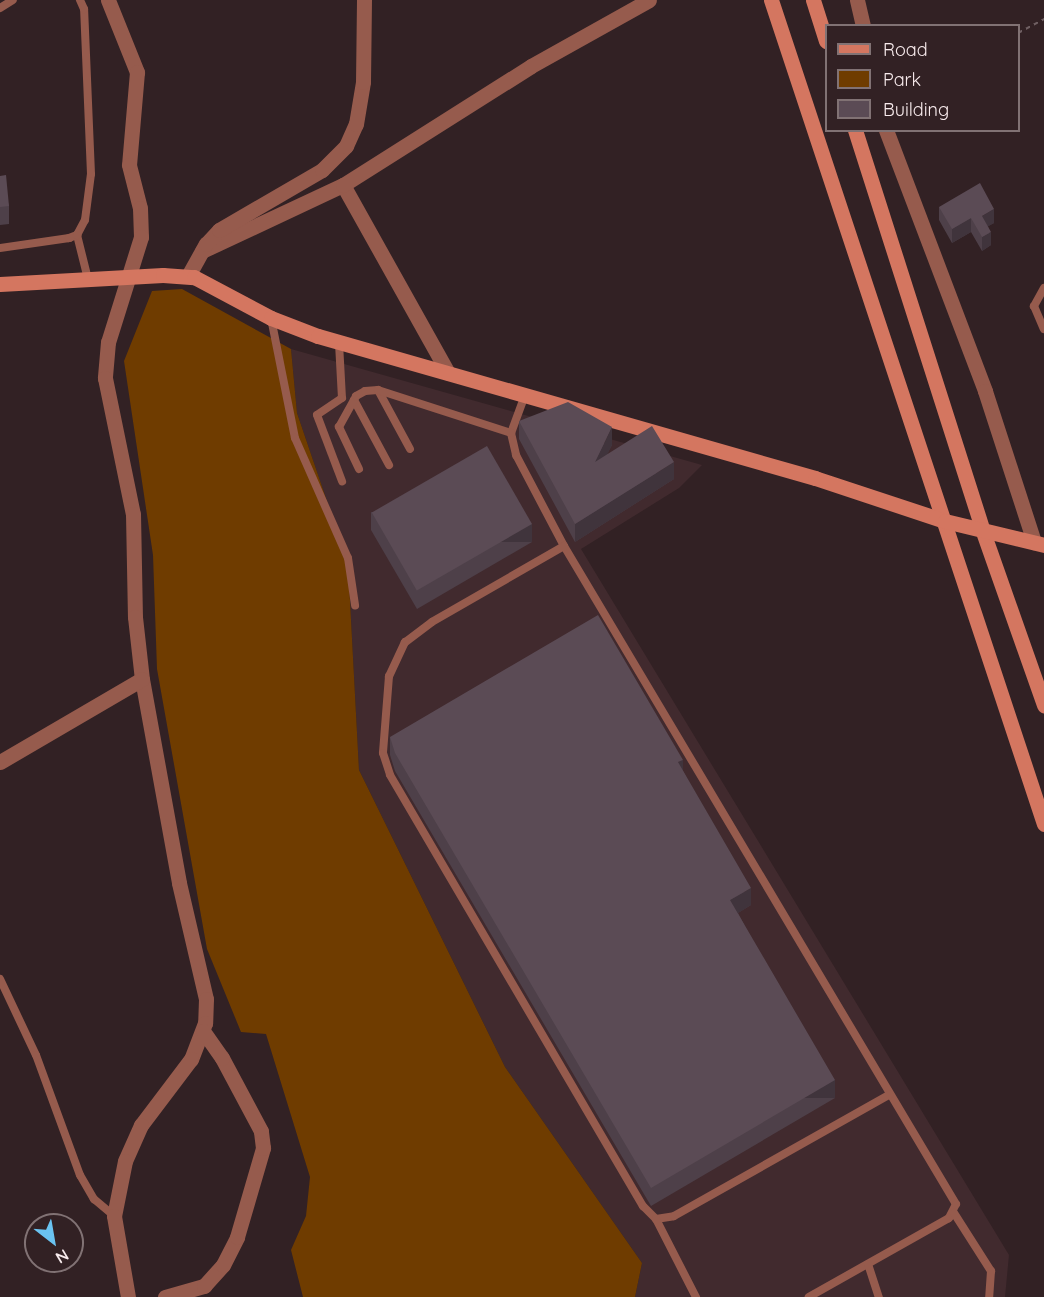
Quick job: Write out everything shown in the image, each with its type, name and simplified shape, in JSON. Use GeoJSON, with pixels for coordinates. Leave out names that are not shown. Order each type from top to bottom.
{"type":"FeatureCollection","features":[{"type":"Feature","properties":{"kind":"street"},"geometry":{"type":"LineString","coordinates":[[108,0],[138,78],[129,165],[140,208],[141,237],[108,342],[105,378],[133,513],[135,617],[142,679],[177,872],[206,999],[203,1030],[191,1059],[133,1141],[114,1216],[128,1297]]}},
{"type":"Feature","properties":{"kind":"street"},"geometry":{"type":"LineString","coordinates":[[188,276],[202,251],[219,230],[322,170],[346,146],[356,124],[363,82],[364,0]]}},
{"type":"Feature","properties":{"kind":"street"},"geometry":{"type":"LineString","coordinates":[[202,251],[250,232],[343,184],[531,66],[649,0]]}},
{"type":"Feature","properties":{"kind":"street"},"geometry":{"type":"LineString","coordinates":[[771,0],[1044,824]]}},
{"type":"Feature","properties":{"kind":"street"},"geometry":{"type":"LineString","coordinates":[[813,0],[825,38]]}},
{"type":"Feature","properties":{"kind":"street"},"geometry":{"type":"LineString","coordinates":[[857,0],[863,24]]}},
{"type":"Feature","properties":{"kind":"street"},"geometry":{"type":"LineString","coordinates":[[856,132],[982,529],[1044,705]]}},
{"type":"Feature","properties":{"kind":"street"},"geometry":{"type":"LineString","coordinates":[[887,132],[981,380],[1039,543]]}},
{"type":"Feature","properties":{"kind":"street"},"geometry":{"type":"LineString","coordinates":[[343,184],[448,373]]}},
{"type":"Feature","properties":{"kind":"street"},"geometry":{"type":"LineString","coordinates":[[0,284],[130,276],[188,276],[271,318],[339,343],[815,478],[945,521],[1039,543]]}},
{"type":"Feature","properties":{"kind":"street"},"geometry":{"type":"LineString","coordinates":[[0,762],[142,679]]}},
{"type":"Feature","properties":{"kind":"street"},"geometry":{"type":"LineString","coordinates":[[165,1297],[204,1286],[223,1265],[237,1237],[263,1148],[261,1131],[222,1058],[203,1030]]}},
{"type":"Feature","properties":{"kind":"lane"},"geometry":{"type":"LineString","coordinates":[[3,4],[13,0]]}},
{"type":"Feature","properties":{"kind":"lane"},"geometry":{"type":"LineString","coordinates":[[80,0],[84,9],[91,174],[85,220],[77,235],[88,279]]}},
{"type":"Feature","properties":{"kind":"lane"},"geometry":{"type":"LineString","coordinates":[[0,248],[77,235]]}},
{"type":"Feature","properties":{"kind":"lane"},"geometry":{"type":"LineString","coordinates":[[1044,288],[1034,306],[1044,329]]}},
{"type":"Feature","properties":{"kind":"lane"},"geometry":{"type":"LineString","coordinates":[[271,318],[295,438],[348,558],[356,605]]}},
{"type":"Feature","properties":{"kind":"lane"},"geometry":{"type":"LineString","coordinates":[[339,343],[342,398],[317,416],[342,481]]}},
{"type":"Feature","properties":{"kind":"lane"},"geometry":{"type":"LineString","coordinates":[[359,469],[340,431],[354,400],[365,391],[378,390],[511,433]]}},
{"type":"Feature","properties":{"kind":"lane"},"geometry":{"type":"LineString","coordinates":[[378,390],[410,449]]}},
{"type":"Feature","properties":{"kind":"lane"},"geometry":{"type":"LineString","coordinates":[[525,395],[511,433],[516,456],[564,546],[889,1095],[954,1198],[954,1213],[991,1271],[989,1297]]}},
{"type":"Feature","properties":{"kind":"lane"},"geometry":{"type":"LineString","coordinates":[[354,400],[388,465]]}},
{"type":"Feature","properties":{"kind":"lane"},"geometry":{"type":"LineString","coordinates":[[564,546],[432,622],[405,642],[389,675],[383,753],[390,775],[643,1206],[656,1219],[696,1297]]}},
{"type":"Feature","properties":{"kind":"lane"},"geometry":{"type":"LineString","coordinates":[[0,979],[36,1055],[80,1175],[94,1199],[114,1216]]}},
{"type":"Feature","properties":{"kind":"lane"},"geometry":{"type":"LineString","coordinates":[[656,1219],[674,1216],[889,1095]]}},
{"type":"Feature","properties":{"kind":"lane"},"geometry":{"type":"LineString","coordinates":[[809,1297],[954,1213]]}},
{"type":"Feature","properties":{"kind":"lane"},"geometry":{"type":"LineString","coordinates":[[868,1264],[879,1297]]}},
{"type":"Feature","properties":{"kind":"path"},"geometry":{"type":"LineString","coordinates":[[1020,32],[1044,19]]}},
{"type":"Feature","properties":{"kind":"shaded area"},"geometry":{"type":"Polygon","coordinates":[[[291,349],[702,465],[679,488],[581,549],[1009,1255],[1005,1297],[635,1297],[642,1263],[505,1067],[359,770],[348,563],[297,413],[291,349]]]}},
{"type":"Feature","properties":{"kind":"green space"},"geometry":{"type":"Polygon","coordinates":[[[182,289],[291,349],[297,413],[348,563],[359,770],[505,1067],[642,1263],[635,1297],[303,1297],[291,1250],[306,1216],[310,1177],[266,1034],[241,1032],[207,949],[157,669],[153,555],[124,361],[152,291],[182,289]]]}},
{"type":"Feature","properties":{"kind":"building"},"geometry":{"type":"Polygon","coordinates":[[[6,175],[9,206],[0,207],[0,176],[6,175]]]}},
{"type":"Feature","properties":{"kind":"building"},"geometry":{"type":"Polygon","coordinates":[[[980,183],[994,209],[982,216],[991,232],[982,237],[971,218],[952,229],[939,207],[980,183]]]}},
{"type":"Feature","properties":{"kind":"building"},"geometry":{"type":"Polygon","coordinates":[[[568,402],[612,427],[595,462],[652,426],[674,462],[575,524],[519,421],[568,402]]]}},
{"type":"Feature","properties":{"kind":"building"},"geometry":{"type":"Polygon","coordinates":[[[487,446],[532,524],[417,590],[372,512],[487,446]]]}},
{"type":"Feature","properties":{"kind":"building"},"geometry":{"type":"Polygon","coordinates":[[[598,615],[683,760],[678,762],[751,888],[730,900],[835,1080],[651,1188],[395,753],[390,737],[598,615]]]}}]}
